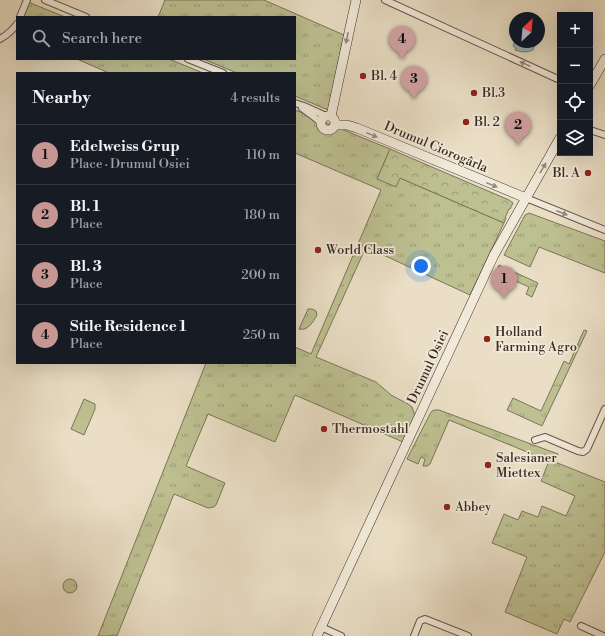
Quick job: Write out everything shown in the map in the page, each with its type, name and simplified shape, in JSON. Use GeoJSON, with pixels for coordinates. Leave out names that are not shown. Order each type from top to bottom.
{"type":"FeatureCollection","features":[{"type":"Feature","properties":{"kind":"street"},"geometry":{"type":"LineString","coordinates":[[20,16],[28,0]]}},
{"type":"Feature","properties":{"kind":"street"},"geometry":{"type":"LineString","coordinates":[[45,0],[84,16]]}},
{"type":"Feature","properties":{"kind":"street"},"geometry":{"type":"LineString","coordinates":[[296,104],[314,110],[326,118],[356,0]]}},
{"type":"Feature","properties":{"kind":"street"},"geometry":{"type":"LineString","coordinates":[[385,0],[557,79]]}},
{"type":"Feature","properties":{"kind":"street"},"geometry":{"type":"LineString","coordinates":[[0,39],[7,36],[16,25]]}},
{"type":"Feature","properties":{"kind":"street"},"geometry":{"type":"LineString","coordinates":[[591,84],[605,59]]}},
{"type":"Feature","properties":{"kind":"street"},"geometry":{"type":"LineString","coordinates":[[190,60],[220,72]]}},
{"type":"Feature","properties":{"kind":"street","name":"Drumul Ciorogârla"},"geometry":{"type":"LineString","coordinates":[[326,118],[334,119],[335,125],[357,128],[526,198]]}},
{"type":"Feature","properties":{"kind":"street"},"geometry":{"type":"LineString","coordinates":[[593,131],[605,135]]}},
{"type":"Feature","properties":{"kind":"street","name":"Drumul Osiei"},"geometry":{"type":"LineString","coordinates":[[317,636],[494,255],[557,143]]}},
{"type":"Feature","properties":{"kind":"street"},"geometry":{"type":"LineString","coordinates":[[526,198],[605,230]]}},
{"type":"Feature","properties":{"kind":"street"},"geometry":{"type":"LineString","coordinates":[[520,209],[528,204],[537,203]]}},
{"type":"Feature","properties":{"kind":"street"},"geometry":{"type":"LineString","coordinates":[[535,440],[545,437],[583,452],[587,450],[605,409]]}},
{"type":"Feature","properties":{"kind":"street"},"geometry":{"type":"LineString","coordinates":[[414,636],[420,621],[425,619],[468,636]]}},
{"type":"Feature","properties":{"kind":"street"},"geometry":{"type":"LineString","coordinates":[[321,626],[341,636]]}},
{"type":"Feature","properties":{"kind":"street"},"geometry":{"type":"LineString","coordinates":[[581,626],[603,636]]}},
{"type":"Feature","properties":{"kind":"green space"},"geometry":{"type":"Polygon","coordinates":[[[165,0],[264,0],[344,35],[328,110],[296,96],[296,72],[235,72],[205,60],[296,60],[296,16],[158,16],[165,0]]]}},
{"type":"Feature","properties":{"kind":"green space"},"geometry":{"type":"Polygon","coordinates":[[[28,2],[63,16],[22,16],[28,2]]]}},
{"type":"Feature","properties":{"kind":"green space"},"geometry":{"type":"Polygon","coordinates":[[[79,60],[171,60],[201,72],[107,72],[79,60]]]}},
{"type":"Feature","properties":{"kind":"green space"},"geometry":{"type":"Polygon","coordinates":[[[296,110],[390,149],[377,179],[400,178],[504,223],[470,295],[366,247],[316,357],[376,382],[391,395],[412,407],[415,416],[403,442],[295,395],[275,442],[208,414],[186,466],[225,483],[216,505],[208,508],[174,494],[117,636],[98,636],[206,364],[296,364],[296,347],[311,354],[381,190],[296,153],[296,110]]]}},
{"type":"Feature","properties":{"kind":"green space"},"geometry":{"type":"Polygon","coordinates":[[[390,149],[509,200],[513,203],[504,223],[400,178],[396,187],[377,179],[390,149]]]}},
{"type":"Feature","properties":{"kind":"green space"},"geometry":{"type":"Polygon","coordinates":[[[529,213],[605,241],[605,273],[539,247],[530,267],[504,255],[525,215],[529,213]]]}},
{"type":"Feature","properties":{"kind":"green space"},"geometry":{"type":"Polygon","coordinates":[[[499,265],[538,283],[532,297],[526,294],[529,287],[496,272],[499,265]]]}},
{"type":"Feature","properties":{"kind":"green space"},"geometry":{"type":"Polygon","coordinates":[[[308,309],[316,311],[317,315],[308,327],[305,329],[299,329],[308,309]]]}},
{"type":"Feature","properties":{"kind":"green space"},"geometry":{"type":"Polygon","coordinates":[[[584,330],[587,331],[542,426],[507,410],[513,398],[541,411],[564,361],[569,364],[584,330]]]}},
{"type":"Feature","properties":{"kind":"green space"},"geometry":{"type":"Polygon","coordinates":[[[84,399],[95,404],[95,409],[84,435],[71,429],[84,399]]]}},
{"type":"Feature","properties":{"kind":"green space"},"geometry":{"type":"Polygon","coordinates":[[[435,410],[439,410],[558,454],[555,462],[605,482],[605,552],[570,622],[564,619],[557,634],[505,612],[527,557],[492,543],[504,514],[518,520],[522,511],[538,517],[542,506],[566,516],[575,496],[541,481],[549,461],[449,420],[430,464],[423,466],[425,459],[421,457],[418,464],[407,459],[430,414],[435,410]]]}},
{"type":"Feature","properties":{"kind":"green space"},"geometry":{"type":"Polygon","coordinates":[[[70,579],[75,581],[77,586],[75,591],[70,593],[65,591],[63,586],[65,581],[70,579]]]}},
{"type":"Feature","properties":{"kind":"water"},"geometry":{"type":"Polygon","coordinates":[[[516,48],[534,48],[533,50],[526,52],[515,50],[516,48]]]}},
{"type":"Feature","properties":{"kind":"place","name":"Stile Residence 1"},"geometry":{"type":"Point","coordinates":[402,59]}},
{"type":"Feature","properties":{"kind":"place","name":"Bl. 4"},"geometry":{"type":"Point","coordinates":[363,76]}},
{"type":"Feature","properties":{"kind":"place","name":"Bl.3"},"geometry":{"type":"Point","coordinates":[474,93]}},
{"type":"Feature","properties":{"kind":"place","name":"Bl. 3"},"geometry":{"type":"Point","coordinates":[414,99]}},
{"type":"Feature","properties":{"kind":"place","name":"Bl. 2"},"geometry":{"type":"Point","coordinates":[466,122]}},
{"type":"Feature","properties":{"kind":"place","name":"Bl. 1"},"geometry":{"type":"Point","coordinates":[518,145]}},
{"type":"Feature","properties":{"kind":"place","name":"Bl. A"},"geometry":{"type":"Point","coordinates":[588,173]}},
{"type":"Feature","properties":{"kind":"place","name":"World Class"},"geometry":{"type":"Point","coordinates":[318,250]}},
{"type":"Feature","properties":{"kind":"place","name":"Edelweiss Grup"},"geometry":{"type":"Point","coordinates":[504,299]}},
{"type":"Feature","properties":{"kind":"place","name":"Holland Farming Agro"},"geometry":{"type":"Point","coordinates":[487,339]}},
{"type":"Feature","properties":{"kind":"place","name":"Thermostahl"},"geometry":{"type":"Point","coordinates":[324,429]}},
{"type":"Feature","properties":{"kind":"place","name":"Salesianer Miettex"},"geometry":{"type":"Point","coordinates":[488,465]}},
{"type":"Feature","properties":{"kind":"place","name":"Abbey"},"geometry":{"type":"Point","coordinates":[447,507]}}]}
